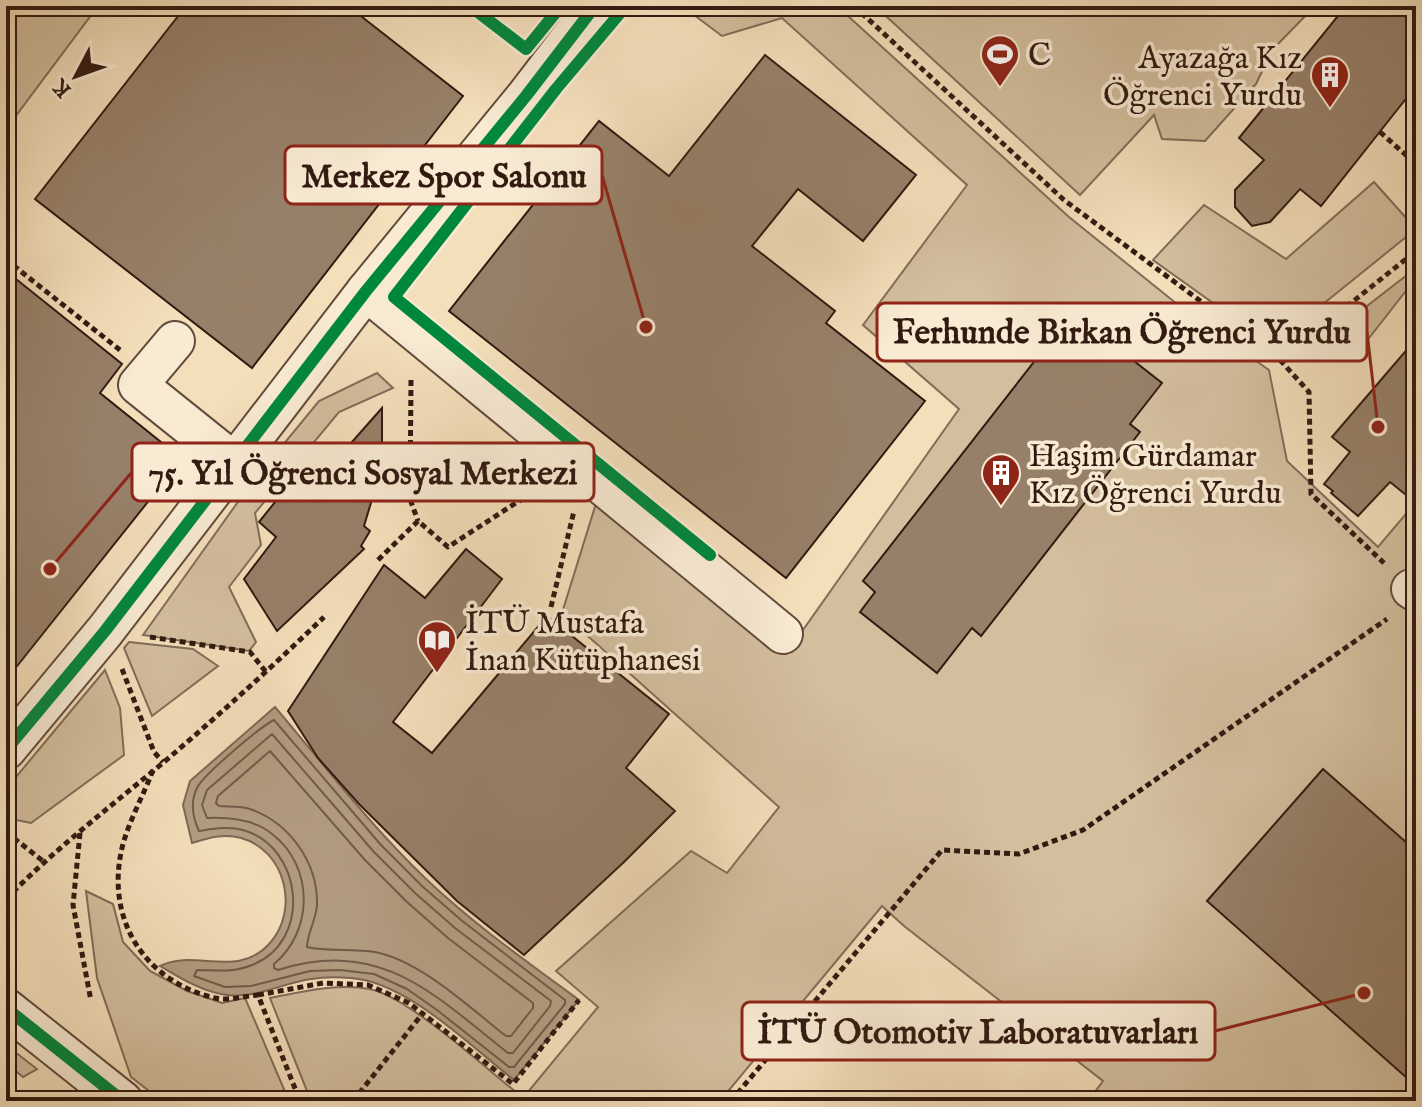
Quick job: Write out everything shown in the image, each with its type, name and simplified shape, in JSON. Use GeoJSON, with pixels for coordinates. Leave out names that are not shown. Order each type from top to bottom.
{"type":"FeatureCollection","features":[{"type":"Feature","properties":{"kind":"street"},"geometry":{"type":"LineString","coordinates":[[6,750],[105,631],[366,291],[526,96],[595,6]]}},
{"type":"Feature","properties":{"kind":"street"},"geometry":{"type":"LineString","coordinates":[[366,291],[783,634]]}},
{"type":"Feature","properties":{"kind":"street"},"geometry":{"type":"LineString","coordinates":[[175,341],[138,385],[234,462]]}},
{"type":"Feature","properties":{"kind":"street"},"geometry":{"type":"LineString","coordinates":[[6,1008],[123,1101]]}},
{"type":"Feature","properties":{"kind":"path"},"geometry":{"type":"LineString","coordinates":[[731,1101],[942,850],[1019,854],[1083,830],[1405,600],[1311,494],[1309,392],[1280,360],[1064,200],[854,6]]}},
{"type":"Feature","properties":{"kind":"path"},"geometry":{"type":"LineString","coordinates":[[1380,132],[1416,164]]}},
{"type":"Feature","properties":{"kind":"path"},"geometry":{"type":"LineString","coordinates":[[1416,181],[1411,185],[1416,190]]}},
{"type":"Feature","properties":{"kind":"path"},"geometry":{"type":"LineString","coordinates":[[1280,360],[1416,251]]}},
{"type":"Feature","properties":{"kind":"path"},"geometry":{"type":"LineString","coordinates":[[6,265],[9,262],[148,372]]}},
{"type":"Feature","properties":{"kind":"path"},"geometry":{"type":"LineString","coordinates":[[412,328],[410,499],[418,521],[448,547],[580,467]]}},
{"type":"Feature","properties":{"kind":"path"},"geometry":{"type":"LineString","coordinates":[[551,607],[580,467]]}},
{"type":"Feature","properties":{"kind":"path"},"geometry":{"type":"LineString","coordinates":[[378,560],[418,521]]}},
{"type":"Feature","properties":{"kind":"path"},"geometry":{"type":"LineString","coordinates":[[6,899],[43,861],[163,762],[324,617]]}},
{"type":"Feature","properties":{"kind":"path"},"geometry":{"type":"LineString","coordinates":[[105,631],[250,652],[266,672]]}},
{"type":"Feature","properties":{"kind":"path"},"geometry":{"type":"LineString","coordinates":[[105,631],[154,752],[163,762]]}},
{"type":"Feature","properties":{"kind":"path"},"geometry":{"type":"LineString","coordinates":[[153,770],[123,845],[118,900],[135,946],[156,970],[217,998],[258,995],[323,983],[368,985],[409,1003],[513,1084],[579,1000]]}},
{"type":"Feature","properties":{"kind":"path"},"geometry":{"type":"LineString","coordinates":[[80,831],[73,905],[91,1001]]}},
{"type":"Feature","properties":{"kind":"path"},"geometry":{"type":"LineString","coordinates":[[6,832],[43,861]]}},
{"type":"Feature","properties":{"kind":"path"},"geometry":{"type":"LineString","coordinates":[[258,995],[300,1101]]}},
{"type":"Feature","properties":{"kind":"path"},"geometry":{"type":"LineString","coordinates":[[353,1101],[423,1013]]}},
{"type":"Feature","properties":{"kind":"shaded area"},"geometry":{"type":"Polygon","coordinates":[[[21,6],[98,6],[6,129],[6,27],[21,6]]]}},
{"type":"Feature","properties":{"kind":"shaded area"},"geometry":{"type":"Polygon","coordinates":[[[682,6],[837,6],[1069,217],[1182,308],[1269,370],[1287,461],[1378,547],[1416,502],[1416,1101],[1088,1101],[1103,1081],[882,906],[720,1101],[311,1101],[270,998],[345,987],[385,994],[423,1018],[516,1092],[528,1092],[598,1007],[556,971],[691,851],[727,873],[779,807],[562,613],[598,497],[786,654],[959,409],[863,325],[967,185],[782,18],[722,36],[682,6]]]}},
{"type":"Feature","properties":{"kind":"shaded area"},"geometry":{"type":"Polygon","coordinates":[[[875,6],[1315,6],[1273,49],[1256,84],[1205,141],[1162,139],[1154,115],[1080,195],[875,6]]]}},
{"type":"Feature","properties":{"kind":"shaded area"},"geometry":{"type":"Polygon","coordinates":[[[1374,182],[1416,229],[1281,338],[1248,328],[1153,260],[1204,205],[1286,259],[1374,182]]]}},
{"type":"Feature","properties":{"kind":"shaded area"},"geometry":{"type":"Polygon","coordinates":[[[1416,268],[1416,278],[1355,356],[1327,337],[1416,268]]]}},
{"type":"Feature","properties":{"kind":"shaded area"},"geometry":{"type":"Polygon","coordinates":[[[377,373],[393,388],[339,412],[255,513],[261,545],[229,587],[256,642],[249,651],[143,635],[250,485],[319,401],[377,373]]]}},
{"type":"Feature","properties":{"kind":"shaded area"},"geometry":{"type":"Polygon","coordinates":[[[129,642],[193,649],[218,666],[152,716],[124,648],[129,642]]]}},
{"type":"Feature","properties":{"kind":"shaded area"},"geometry":{"type":"Polygon","coordinates":[[[105,670],[120,708],[124,755],[31,823],[6,818],[6,789],[105,670]]]}},
{"type":"Feature","properties":{"kind":"shaded area"},"geometry":{"type":"Polygon","coordinates":[[[86,891],[113,904],[123,942],[150,971],[187,991],[222,1003],[245,998],[289,1101],[162,1101],[131,1077],[97,978],[86,891]]]}},
{"type":"Feature","properties":{"kind":"shaded area"},"geometry":{"type":"Polygon","coordinates":[[[6,1045],[37,1069],[23,1077],[6,1063],[6,1045]]]}},
{"type":"Feature","properties":{"kind":"water"},"geometry":{"type":"Polygon","coordinates":[[[275,707],[366,816],[425,878],[480,926],[579,1000],[514,1080],[429,1012],[391,989],[372,982],[318,978],[233,996],[189,983],[160,966],[187,960],[244,960],[270,943],[279,929],[286,898],[283,882],[268,855],[256,845],[235,837],[216,837],[192,843],[183,805],[190,781],[275,707]]]}},
{"type":"Feature","properties":{"kind":"building"},"geometry":{"type":"Polygon","coordinates":[[[186,6],[348,6],[463,96],[252,368],[35,199],[186,6]]]}},
{"type":"Feature","properties":{"kind":"building","name":"Ayazağa Kız Öğrenci Yurdu"},"geometry":{"type":"Polygon","coordinates":[[[1346,6],[1416,6],[1416,86],[1321,206],[1300,189],[1270,222],[1252,226],[1235,207],[1235,190],[1264,160],[1239,138],[1346,6]]]}},
{"type":"Feature","properties":{"kind":"building"},"geometry":{"type":"Polygon","coordinates":[[[765,55],[916,175],[863,241],[798,189],[752,246],[835,311],[826,323],[925,401],[786,578],[449,311],[599,121],[669,176],[765,55]]]}},
{"type":"Feature","properties":{"kind":"building"},"geometry":{"type":"Polygon","coordinates":[[[6,271],[122,364],[100,393],[182,459],[6,680],[6,271]]]}},
{"type":"Feature","properties":{"kind":"building","name":"Haşim Gürdamar Kız Öğrenci Yurdu"},"geometry":{"type":"Polygon","coordinates":[[[1083,321],[1162,383],[1130,424],[1140,432],[981,636],[972,628],[937,673],[860,612],[875,592],[863,581],[1058,331],[1069,340],[1083,321]]]}},
{"type":"Feature","properties":{"kind":"building"},"geometry":{"type":"Polygon","coordinates":[[[1416,339],[1416,503],[1390,482],[1358,516],[1324,484],[1350,452],[1332,437],[1416,339]]]}},
{"type":"Feature","properties":{"kind":"building"},"geometry":{"type":"Polygon","coordinates":[[[382,408],[382,466],[364,526],[370,531],[361,546],[364,549],[277,631],[244,579],[276,537],[259,522],[292,481],[307,493],[382,408]]]}},
{"type":"Feature","properties":{"kind":"building","name":"İTÜ Mustafa İnan Kütüphanesi"},"geometry":{"type":"Polygon","coordinates":[[[466,549],[502,579],[393,722],[432,753],[547,616],[669,714],[626,768],[675,811],[524,955],[457,901],[359,804],[318,758],[288,711],[384,565],[425,598],[466,549]]]}},
{"type":"Feature","properties":{"kind":"building"},"geometry":{"type":"Polygon","coordinates":[[[1323,769],[1416,851],[1416,1086],[1207,901],[1323,769]]]}},
{"type":"Feature","properties":{"kind":"cycle path"},"geometry":{"type":"LineString","coordinates":[[470,6],[526,49],[561,6]]}},
{"type":"Feature","properties":{"kind":"cycle path"},"geometry":{"type":"LineString","coordinates":[[6,750],[105,631],[366,291],[526,96],[595,6]]}},
{"type":"Feature","properties":{"kind":"cycle path"},"geometry":{"type":"LineString","coordinates":[[626,6],[556,89],[394,297],[710,555]]}},
{"type":"Feature","properties":{"kind":"cycle path"},"geometry":{"type":"LineString","coordinates":[[6,1008],[123,1101]]}},
{"type":"Feature","properties":{"kind":"place","name":"C"},"geometry":{"type":"Point","coordinates":[1000,88]}},
{"type":"Feature","properties":{"kind":"place","name":"Ayazağa Kız Öğrenci Yurdu"},"geometry":{"type":"Point","coordinates":[1330,109]}},
{"type":"Feature","properties":{"kind":"place","name":"Merkez Spor Salonu"},"geometry":{"type":"Point","coordinates":[646,327]}},
{"type":"Feature","properties":{"kind":"place","name":"Ferhunde Birkan Öğrenci Yurdu"},"geometry":{"type":"Point","coordinates":[1378,427]}},
{"type":"Feature","properties":{"kind":"place","name":"Haşim Gürdamar Kız Öğrenci Yurdu"},"geometry":{"type":"Point","coordinates":[1001,507]}},
{"type":"Feature","properties":{"kind":"place","name":"75. Yıl Öğrenci Sosyal Merkezi"},"geometry":{"type":"Point","coordinates":[50,569]}},
{"type":"Feature","properties":{"kind":"place","name":"İTÜ Mustafa İnan Kütüphanesi"},"geometry":{"type":"Point","coordinates":[437,674]}},
{"type":"Feature","properties":{"kind":"place","name":"İTÜ Otomotiv Laboratuvarları"},"geometry":{"type":"Point","coordinates":[1364,993]}}]}
